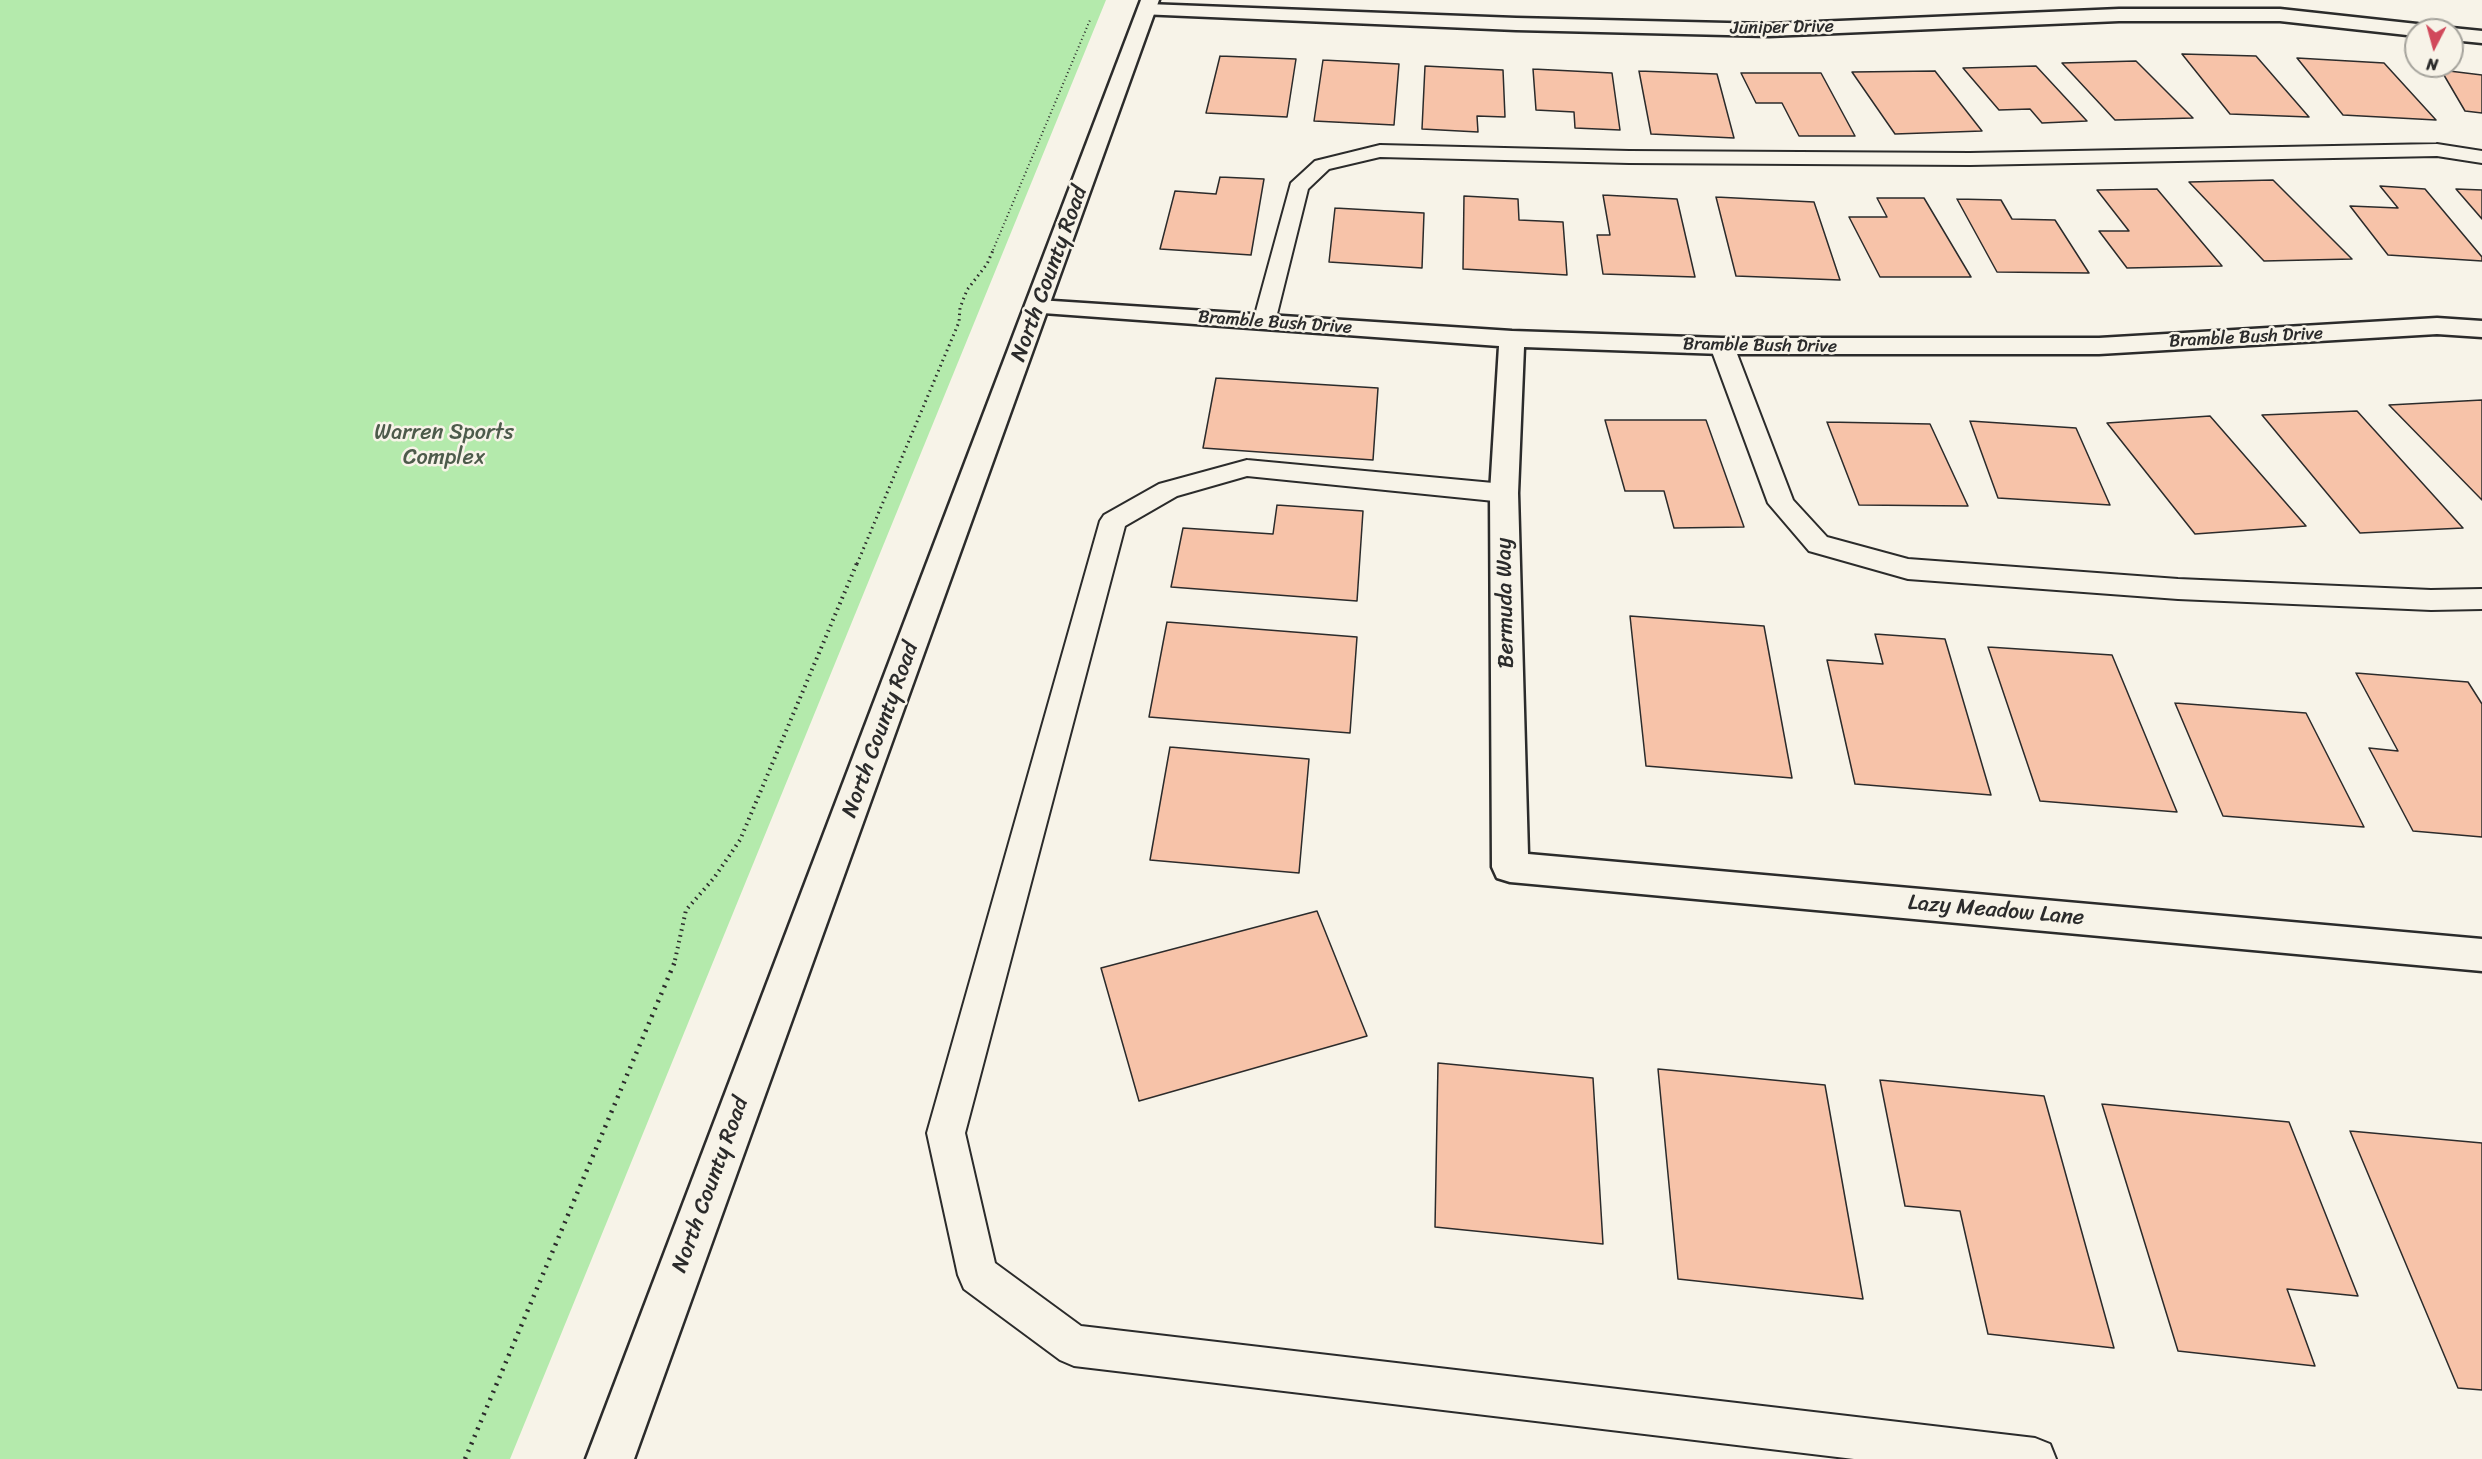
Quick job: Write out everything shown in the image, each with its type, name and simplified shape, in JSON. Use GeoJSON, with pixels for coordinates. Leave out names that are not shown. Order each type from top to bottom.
{"type":"FeatureCollection","features":[{"type":"Feature","properties":{"kind":"street","name":"Juniper Drive"},"geometry":{"type":"LineString","coordinates":[[1149,5],[1516,24],[1769,30],[2119,15],[2280,15],[2404,29]]}},
{"type":"Feature","properties":{"kind":"street","name":"North County Road"},"geometry":{"type":"LineString","coordinates":[[610,1459],[1149,5]]}},
{"type":"Feature","properties":{"kind":"street"},"geometry":{"type":"LineString","coordinates":[[2464,35],[2482,37]]}},
{"type":"Feature","properties":{"kind":"street","name":"Bramble Bush Drive"},"geometry":{"type":"LineString","coordinates":[[1038,307],[1512,339],[1722,346],[2099,346],[2437,326],[2482,329]]}},
{"type":"Feature","properties":{"kind":"street","name":"Bermuda Way"},"geometry":{"type":"LineString","coordinates":[[1510,867],[1504,493],[1512,339]]}},
{"type":"Feature","properties":{"kind":"street","name":"Lazy Meadow Lane"},"geometry":{"type":"LineString","coordinates":[[1510,867],[2482,954]]}},
{"type":"Feature","properties":{"kind":"lane"},"geometry":{"type":"LineString","coordinates":[[1264,322],[1298,187],[1322,165],[1380,151],[1629,157],[1970,159],[2437,150],[2482,157]]}},
{"type":"Feature","properties":{"kind":"lane"},"geometry":{"type":"LineString","coordinates":[[1722,346],[1781,503],[1818,544],[1908,569],[2178,589],[2431,600],[2482,599]]}},
{"type":"Feature","properties":{"kind":"lane"},"geometry":{"type":"LineString","coordinates":[[1504,493],[1247,468],[1168,490],[1113,521],[946,1133],[978,1275],[1074,1346],[2036,1459]]}},
{"type":"Feature","properties":{"kind":"path"},"geometry":{"type":"LineString","coordinates":[[465,1459],[675,962],[686,910],[714,878],[741,840],[959,322],[960,308],[967,290],[987,264],[1094,11]]}},
{"type":"Feature","properties":{"kind":"green space","name":"Warren Sports Complex"},"geometry":{"type":"Polygon","coordinates":[[[0,0],[1106,0],[510,1459],[0,1459],[0,0]]]}},
{"type":"Feature","properties":{"kind":"building"},"geometry":{"type":"Polygon","coordinates":[[[2182,54],[2256,56],[2309,117],[2230,114],[2182,54]]]}},
{"type":"Feature","properties":{"kind":"building"},"geometry":{"type":"Polygon","coordinates":[[[1220,56],[1296,59],[1287,117],[1206,113],[1220,56]]]}},
{"type":"Feature","properties":{"kind":"building"},"geometry":{"type":"Polygon","coordinates":[[[2297,58],[2384,63],[2436,120],[2343,115],[2297,58]]]}},
{"type":"Feature","properties":{"kind":"building"},"geometry":{"type":"Polygon","coordinates":[[[1323,60],[1399,64],[1394,125],[1314,121],[1323,60]]]}},
{"type":"Feature","properties":{"kind":"building"},"geometry":{"type":"Polygon","coordinates":[[[2136,61],[2193,118],[2115,120],[2062,63],[2136,61]]]}},
{"type":"Feature","properties":{"kind":"building"},"geometry":{"type":"Polygon","coordinates":[[[1425,66],[1503,70],[1505,117],[1477,116],[1478,132],[1422,129],[1425,66]]]}},
{"type":"Feature","properties":{"kind":"building"},"geometry":{"type":"Polygon","coordinates":[[[2036,66],[2087,121],[2042,123],[2030,109],[1999,110],[1963,68],[2036,66]]]}},
{"type":"Feature","properties":{"kind":"building"},"geometry":{"type":"Polygon","coordinates":[[[1533,69],[1612,73],[1620,130],[1575,128],[1574,112],[1536,110],[1533,69]]]}},
{"type":"Feature","properties":{"kind":"building"},"geometry":{"type":"Polygon","coordinates":[[[1639,71],[1717,74],[1734,138],[1651,134],[1639,71]]]}},
{"type":"Feature","properties":{"kind":"building"},"geometry":{"type":"Polygon","coordinates":[[[1935,71],[1982,131],[1895,134],[1852,72],[1935,71]]]}},
{"type":"Feature","properties":{"kind":"building"},"geometry":{"type":"Polygon","coordinates":[[[1741,73],[1821,73],[1855,136],[1799,136],[1782,103],[1756,103],[1741,73]]]}},
{"type":"Feature","properties":{"kind":"building"},"geometry":{"type":"Polygon","coordinates":[[[2464,73],[2482,75],[2482,113],[2465,111],[2446,78],[2464,78],[2464,73]]]}},
{"type":"Feature","properties":{"kind":"building"},"geometry":{"type":"Polygon","coordinates":[[[1220,177],[1264,179],[1251,255],[1160,249],[1175,191],[1216,194],[1220,177]]]}},
{"type":"Feature","properties":{"kind":"building"},"geometry":{"type":"Polygon","coordinates":[[[2273,180],[2352,259],[2264,261],[2189,182],[2273,180]]]}},
{"type":"Feature","properties":{"kind":"building"},"geometry":{"type":"Polygon","coordinates":[[[2380,186],[2425,189],[2482,257],[2482,261],[2388,255],[2350,206],[2398,208],[2380,186]]]}},
{"type":"Feature","properties":{"kind":"building"},"geometry":{"type":"Polygon","coordinates":[[[2157,189],[2222,266],[2127,268],[2099,231],[2129,231],[2097,190],[2157,189]]]}},
{"type":"Feature","properties":{"kind":"building"},"geometry":{"type":"Polygon","coordinates":[[[2456,189],[2482,190],[2482,219],[2456,189]]]}},
{"type":"Feature","properties":{"kind":"building"},"geometry":{"type":"Polygon","coordinates":[[[1603,195],[1677,199],[1695,277],[1603,274],[1597,235],[1610,235],[1603,195]]]}},
{"type":"Feature","properties":{"kind":"building"},"geometry":{"type":"Polygon","coordinates":[[[1464,196],[1518,199],[1519,220],[1563,222],[1567,275],[1463,269],[1464,196]]]}},
{"type":"Feature","properties":{"kind":"building"},"geometry":{"type":"Polygon","coordinates":[[[1716,197],[1814,202],[1840,280],[1736,276],[1716,197]]]}},
{"type":"Feature","properties":{"kind":"building"},"geometry":{"type":"Polygon","coordinates":[[[1877,198],[1924,198],[1971,277],[1880,277],[1849,217],[1887,217],[1877,198]]]}},
{"type":"Feature","properties":{"kind":"building"},"geometry":{"type":"Polygon","coordinates":[[[1957,199],[2001,200],[2012,219],[2055,220],[2089,273],[1997,272],[1957,199]]]}},
{"type":"Feature","properties":{"kind":"building"},"geometry":{"type":"Polygon","coordinates":[[[1335,208],[1424,213],[1422,268],[1329,262],[1335,208]]]}},
{"type":"Feature","properties":{"kind":"building"},"geometry":{"type":"Polygon","coordinates":[[[1216,378],[1378,388],[1373,460],[1203,448],[1216,378]]]}},
{"type":"Feature","properties":{"kind":"building"},"geometry":{"type":"Polygon","coordinates":[[[2482,400],[2482,500],[2389,405],[2482,400]]]}},
{"type":"Feature","properties":{"kind":"building"},"geometry":{"type":"Polygon","coordinates":[[[2357,411],[2463,528],[2360,533],[2262,415],[2357,411]]]}},
{"type":"Feature","properties":{"kind":"building"},"geometry":{"type":"Polygon","coordinates":[[[2210,416],[2306,526],[2195,534],[2107,423],[2210,416]]]}},
{"type":"Feature","properties":{"kind":"building"},"geometry":{"type":"Polygon","coordinates":[[[1605,420],[1706,420],[1744,527],[1674,528],[1664,491],[1625,491],[1605,420]]]}},
{"type":"Feature","properties":{"kind":"building"},"geometry":{"type":"Polygon","coordinates":[[[1970,421],[2076,428],[2110,505],[1998,498],[1970,421]]]}},
{"type":"Feature","properties":{"kind":"building"},"geometry":{"type":"Polygon","coordinates":[[[1827,422],[1930,424],[1968,506],[1859,505],[1827,422]]]}},
{"type":"Feature","properties":{"kind":"building"},"geometry":{"type":"Polygon","coordinates":[[[1277,505],[1363,511],[1357,601],[1171,587],[1183,528],[1273,534],[1277,505]]]}},
{"type":"Feature","properties":{"kind":"building"},"geometry":{"type":"Polygon","coordinates":[[[1630,616],[1764,626],[1792,778],[1646,766],[1630,616]]]}},
{"type":"Feature","properties":{"kind":"building"},"geometry":{"type":"Polygon","coordinates":[[[1167,622],[1357,637],[1350,733],[1149,717],[1167,622]]]}},
{"type":"Feature","properties":{"kind":"building"},"geometry":{"type":"Polygon","coordinates":[[[1875,634],[1945,639],[1991,795],[1855,784],[1827,660],[1883,664],[1875,634]]]}},
{"type":"Feature","properties":{"kind":"building"},"geometry":{"type":"Polygon","coordinates":[[[1988,647],[2112,655],[2177,812],[2040,801],[1988,647]]]}},
{"type":"Feature","properties":{"kind":"building"},"geometry":{"type":"Polygon","coordinates":[[[2356,673],[2468,682],[2482,704],[2482,837],[2413,831],[2369,748],[2398,751],[2356,673]]]}},
{"type":"Feature","properties":{"kind":"building"},"geometry":{"type":"Polygon","coordinates":[[[2175,703],[2306,713],[2364,827],[2223,816],[2175,703]]]}},
{"type":"Feature","properties":{"kind":"building"},"geometry":{"type":"Polygon","coordinates":[[[1170,747],[1309,759],[1299,873],[1150,860],[1170,747]]]}},
{"type":"Feature","properties":{"kind":"building"},"geometry":{"type":"Polygon","coordinates":[[[1317,911],[1367,1036],[1139,1101],[1101,968],[1317,911]]]}},
{"type":"Feature","properties":{"kind":"building"},"geometry":{"type":"Polygon","coordinates":[[[1438,1063],[1593,1078],[1603,1244],[1435,1227],[1438,1063]]]}},
{"type":"Feature","properties":{"kind":"building"},"geometry":{"type":"Polygon","coordinates":[[[1658,1069],[1825,1085],[1863,1299],[1678,1279],[1658,1069]]]}},
{"type":"Feature","properties":{"kind":"building"},"geometry":{"type":"Polygon","coordinates":[[[1880,1080],[2044,1096],[2114,1348],[1988,1334],[1960,1211],[1905,1206],[1880,1080]]]}},
{"type":"Feature","properties":{"kind":"building"},"geometry":{"type":"Polygon","coordinates":[[[2102,1104],[2289,1122],[2358,1296],[2287,1289],[2315,1366],[2178,1351],[2102,1104]]]}},
{"type":"Feature","properties":{"kind":"building"},"geometry":{"type":"Polygon","coordinates":[[[2350,1131],[2482,1143],[2482,1390],[2458,1388],[2350,1131]]]}}]}
